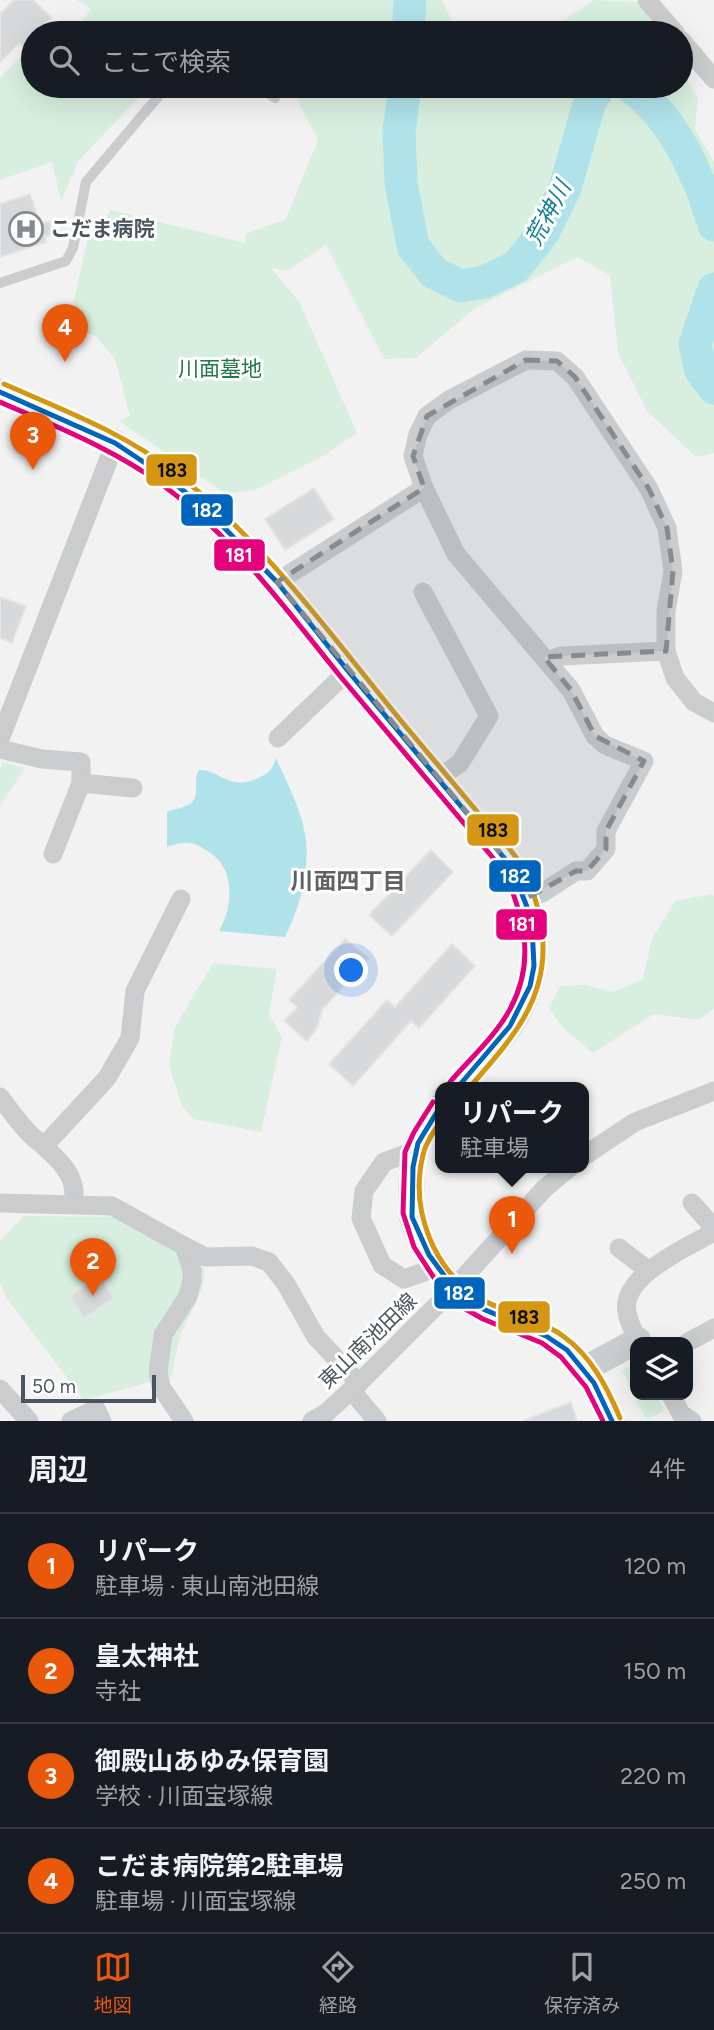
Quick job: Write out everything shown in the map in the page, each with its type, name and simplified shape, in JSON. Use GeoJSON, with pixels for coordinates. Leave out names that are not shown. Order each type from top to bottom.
{"type":"FeatureCollection","features":[{"type":"Feature","properties":{"kind":"street"},"geometry":{"type":"LineString","coordinates":[[647,0],[665,21]]}},
{"type":"Feature","properties":{"kind":"street"},"geometry":{"type":"LineString","coordinates":[[693,54],[714,79]]}},
{"type":"Feature","properties":{"kind":"street"},"geometry":{"type":"LineString","coordinates":[[527,898],[542,893],[576,871],[587,872],[606,849],[607,831],[644,761],[605,745],[595,736],[571,690],[456,554],[424,488],[413,456],[418,434],[427,416],[449,400],[526,360],[557,362],[575,377],[642,478],[667,527],[673,571],[666,611],[666,651],[675,678],[694,702],[714,713]]}},
{"type":"Feature","properties":{"kind":"street"},"geometry":{"type":"LineString","coordinates":[[0,392],[115,443],[169,479],[206,509],[277,582],[511,866],[527,898],[535,938],[532,982],[510,1025],[462,1082]]}},
{"type":"Feature","properties":{"kind":"street"},"geometry":{"type":"LineString","coordinates":[[0,739],[4,712],[115,443]]}},
{"type":"Feature","properties":{"kind":"street"},"geometry":{"type":"LineString","coordinates":[[277,582],[424,488]]}},
{"type":"Feature","properties":{"kind":"street"},"geometry":{"type":"LineString","coordinates":[[423,592],[489,716],[460,763],[438,779]]}},
{"type":"Feature","properties":{"kind":"street"},"geometry":{"type":"LineString","coordinates":[[547,661],[561,656],[666,651]]}},
{"type":"Feature","properties":{"kind":"street"},"geometry":{"type":"LineString","coordinates":[[278,738],[348,671]]}},
{"type":"Feature","properties":{"kind":"street"},"geometry":{"type":"LineString","coordinates":[[0,749],[42,759],[81,762],[82,783],[52,854]]}},
{"type":"Feature","properties":{"kind":"street"},"geometry":{"type":"LineString","coordinates":[[82,783],[133,788]]}},
{"type":"Feature","properties":{"kind":"street"},"geometry":{"type":"LineString","coordinates":[[45,1145],[107,1078],[130,1038],[135,991],[181,899]]}},
{"type":"Feature","properties":{"kind":"street"},"geometry":{"type":"LineString","coordinates":[[589,1153],[635,1122],[714,1091]]}},
{"type":"Feature","properties":{"kind":"street"},"geometry":{"type":"LineString","coordinates":[[0,1097],[32,1136],[45,1145],[67,1170],[75,1195],[72,1204]]}},
{"type":"Feature","properties":{"kind":"street"},"geometry":{"type":"LineString","coordinates":[[435,1115],[414,1151],[412,1216],[435,1268],[454,1289],[476,1306],[532,1329],[565,1348],[585,1369],[600,1392],[612,1421]]}},
{"type":"Feature","properties":{"kind":"street"},"geometry":{"type":"LineString","coordinates":[[414,1151],[384,1162],[364,1191],[361,1218],[382,1265],[404,1279],[435,1268]]}},
{"type":"Feature","properties":{"kind":"street","name":"東山南池田線"},"geometry":{"type":"LineString","coordinates":[[312,1421],[326,1413],[355,1387],[454,1289],[545,1188],[563,1173]]}},
{"type":"Feature","properties":{"kind":"street"},"geometry":{"type":"LineString","coordinates":[[0,1203],[112,1206],[205,1257],[252,1255],[268,1262],[286,1284],[316,1337],[355,1387],[377,1421]]}},
{"type":"Feature","properties":{"kind":"street"},"geometry":{"type":"LineString","coordinates":[[637,1337],[626,1311],[629,1294],[648,1270],[714,1230],[692,1203]]}},
{"type":"Feature","properties":{"kind":"street"},"geometry":{"type":"LineString","coordinates":[[184,1246],[192,1270],[192,1281],[188,1296],[163,1335],[158,1372],[161,1387],[184,1421]]}},
{"type":"Feature","properties":{"kind":"street"},"geometry":{"type":"LineString","coordinates":[[619,1248],[648,1270]]}},
{"type":"Feature","properties":{"kind":"street"},"geometry":{"type":"LineString","coordinates":[[693,1339],[714,1328]]}},
{"type":"Feature","properties":{"kind":"street"},"geometry":{"type":"LineString","coordinates":[[585,1369],[630,1346]]}},
{"type":"Feature","properties":{"kind":"street"},"geometry":{"type":"LineString","coordinates":[[0,1389],[29,1421]]}},
{"type":"Feature","properties":{"kind":"street"},"geometry":{"type":"LineString","coordinates":[[674,1400],[681,1414],[692,1421]]}},
{"type":"Feature","properties":{"kind":"street"},"geometry":{"type":"LineString","coordinates":[[71,1421],[96,1409],[103,1421]]}},
{"type":"Feature","properties":{"kind":"lane"},"geometry":{"type":"LineString","coordinates":[[0,283],[66,261],[73,248],[86,182],[157,98]]}},
{"type":"Feature","properties":{"kind":"highlighted area"},"geometry":{"type":"Polygon","coordinates":[[[526,360],[557,361],[575,377],[649,489],[667,528],[673,571],[666,651],[544,657],[571,690],[595,736],[644,761],[606,831],[606,849],[587,871],[576,871],[527,898],[511,866],[277,582],[424,488],[413,456],[427,416],[526,360]]]}},
{"type":"Feature","properties":{"kind":"green space"},"geometry":{"type":"Polygon","coordinates":[[[77,0],[442,0],[452,21],[82,21],[91,9],[77,0]]]}},
{"type":"Feature","properties":{"kind":"green space"},"geometry":{"type":"Polygon","coordinates":[[[594,0],[640,2],[651,21],[563,21],[594,0]]]}},
{"type":"Feature","properties":{"kind":"green space"},"geometry":{"type":"Polygon","coordinates":[[[21,57],[21,98],[138,98],[79,160],[61,201],[52,162],[0,180],[0,77],[21,57]]]}},
{"type":"Feature","properties":{"kind":"green space","name":"川面墓地"},"geometry":{"type":"Polygon","coordinates":[[[693,90],[698,98],[695,129],[714,162],[714,453],[696,457],[647,411],[618,353],[610,275],[577,257],[474,309],[416,358],[384,359],[326,245],[287,271],[271,268],[300,303],[357,433],[323,456],[255,490],[226,494],[119,421],[130,416],[115,359],[95,336],[68,327],[87,242],[111,210],[245,243],[246,234],[286,219],[318,140],[296,98],[693,98],[693,90]]]}},
{"type":"Feature","properties":{"kind":"green space"},"geometry":{"type":"Polygon","coordinates":[[[3,762],[25,768],[0,806],[0,769],[3,762]]]}},
{"type":"Feature","properties":{"kind":"green space"},"geometry":{"type":"Polygon","coordinates":[[[712,894],[714,1009],[699,1020],[654,1014],[593,1053],[562,1027],[549,1007],[560,986],[585,985],[613,992],[643,979],[652,939],[675,901],[712,894]]]}},
{"type":"Feature","properties":{"kind":"green space"},"geometry":{"type":"Polygon","coordinates":[[[213,963],[277,969],[269,1014],[282,1037],[261,1132],[194,1119],[182,1106],[169,1065],[175,1027],[213,963]]]}},
{"type":"Feature","properties":{"kind":"green space"},"geometry":{"type":"Polygon","coordinates":[[[24,1216],[120,1217],[205,1269],[200,1294],[180,1337],[172,1376],[84,1400],[6,1297],[0,1284],[0,1241],[24,1216]]]}},
{"type":"Feature","properties":{"kind":"green space"},"geometry":{"type":"Polygon","coordinates":[[[630,1366],[630,1386],[622,1370],[630,1366]]]}},
{"type":"Feature","properties":{"kind":"green space"},"geometry":{"type":"Polygon","coordinates":[[[637,1400],[658,1400],[664,1411],[646,1419],[637,1400]]]}},
{"type":"Feature","properties":{"kind":"water"},"geometry":{"type":"Polygon","coordinates":[[[276,758],[305,831],[305,878],[299,902],[285,937],[219,931],[229,900],[228,878],[224,868],[209,852],[191,843],[167,847],[167,812],[193,801],[199,770],[212,772],[232,781],[248,782],[268,772],[276,758]]]}},
{"type":"Feature","properties":{"kind":"building"},"geometry":{"type":"Polygon","coordinates":[[[14,0],[33,0],[52,18],[49,21],[21,21],[21,45],[19,43],[0,62],[0,14],[14,0]]]}},
{"type":"Feature","properties":{"kind":"building","name":"こだま病院"},"geometry":{"type":"Polygon","coordinates":[[[30,194],[40,224],[49,221],[53,234],[45,237],[46,242],[0,257],[0,204],[30,194]]]}},
{"type":"Feature","properties":{"kind":"building"},"geometry":{"type":"Polygon","coordinates":[[[314,488],[334,519],[285,550],[265,519],[314,488]]]}},
{"type":"Feature","properties":{"kind":"building"},"geometry":{"type":"Polygon","coordinates":[[[0,597],[26,606],[12,643],[0,638],[0,597]]]}},
{"type":"Feature","properties":{"kind":"building"},"geometry":{"type":"Polygon","coordinates":[[[431,850],[453,872],[392,936],[369,915],[431,850]]]}},
{"type":"Feature","properties":{"kind":"building"},"geometry":{"type":"Polygon","coordinates":[[[345,939],[369,958],[322,1010],[317,1028],[307,1041],[284,1021],[298,1007],[289,1000],[345,939]]]}},
{"type":"Feature","properties":{"kind":"building"},"geometry":{"type":"Polygon","coordinates":[[[452,944],[475,966],[419,1028],[411,1021],[353,1086],[329,1064],[387,1000],[395,1007],[452,944]]]}},
{"type":"Feature","properties":{"kind":"building"},"geometry":{"type":"Polygon","coordinates":[[[100,1276],[114,1298],[84,1318],[70,1296],[100,1276]]]}},
{"type":"Feature","properties":{"kind":"building"},"geometry":{"type":"Polygon","coordinates":[[[571,1402],[577,1421],[525,1421],[525,1420],[571,1402]]]}},
{"type":"Feature","properties":{"kind":"waterway","name":"荒神川"},"geometry":{"type":"LineString","coordinates":[[409,21],[410,0]]}},
{"type":"Feature","properties":{"kind":"waterway","name":"荒神川"},"geometry":{"type":"LineString","coordinates":[[403,98],[399,131],[401,183],[413,246],[434,273],[461,286],[484,282],[516,267],[543,233],[565,188],[592,98]]}},
{"type":"Feature","properties":{"kind":"waterway","name":"荒神川"},"geometry":{"type":"LineString","coordinates":[[644,98],[672,130],[682,148],[701,187],[714,225]]}},
{"type":"Feature","properties":{"kind":"waterway","name":"荒神川"},"geometry":{"type":"LineString","coordinates":[[714,289],[695,344],[701,370],[714,388]]}},
{"type":"Feature","properties":{"kind":"transit line","name":"183"},"geometry":{"type":"LineString","coordinates":[[4,384],[115,434],[157,459],[210,501],[298,594],[515,856],[529,881],[539,914],[543,937],[542,969],[530,1007],[520,1024],[474,1082]]}},
{"type":"Feature","properties":{"kind":"transit line","name":"182"},"geometry":{"type":"LineString","coordinates":[[0,392],[115,443],[169,479],[206,509],[277,582],[511,866],[532,927],[534,966],[530,986],[510,1026],[462,1082]]}},
{"type":"Feature","properties":{"kind":"transit line","name":"181"},"geometry":{"type":"LineString","coordinates":[[0,402],[125,461],[164,486],[213,528],[279,600],[504,871],[513,892],[523,932],[523,971],[510,1010],[486,1043],[450,1082]]}},
{"type":"Feature","properties":{"kind":"transit line","name":"181"},"geometry":{"type":"LineString","coordinates":[[433,1102],[405,1152],[403,1213],[414,1247],[438,1284],[460,1306],[483,1319],[542,1343],[561,1357],[586,1387],[603,1421]]}},
{"type":"Feature","properties":{"kind":"transit line","name":"182"},"geometry":{"type":"LineString","coordinates":[[435,1115],[418,1143],[413,1167],[412,1217],[429,1255],[455,1290],[476,1306],[546,1336],[567,1350],[594,1383],[612,1421]]}},
{"type":"Feature","properties":{"kind":"transit line","name":"183"},"geometry":{"type":"LineString","coordinates":[[435,1130],[423,1155],[420,1196],[429,1236],[438,1255],[449,1272],[481,1299],[543,1325],[573,1344],[597,1373],[620,1418]]}},
{"type":"Feature","properties":{"kind":"place","name":"こだま病院"},"geometry":{"type":"Point","coordinates":[26,229]}},
{"type":"Feature","properties":{"kind":"place","name":"こだま病院第2駐車場"},"geometry":{"type":"Point","coordinates":[65,362]}},
{"type":"Feature","properties":{"kind":"place","name":"御殿山あゆみ保育園"},"geometry":{"type":"Point","coordinates":[33,470]}},
{"type":"Feature","properties":{"kind":"place","name":"リパーク"},"geometry":{"type":"Point","coordinates":[512,1254]}},
{"type":"Feature","properties":{"kind":"place","name":"皇太神社"},"geometry":{"type":"Point","coordinates":[93,1296]}},
{"type":"Feature","properties":{"kind":"district","name":"川面四丁目"},"geometry":{"type":"Point","coordinates":[348,881]}}]}
